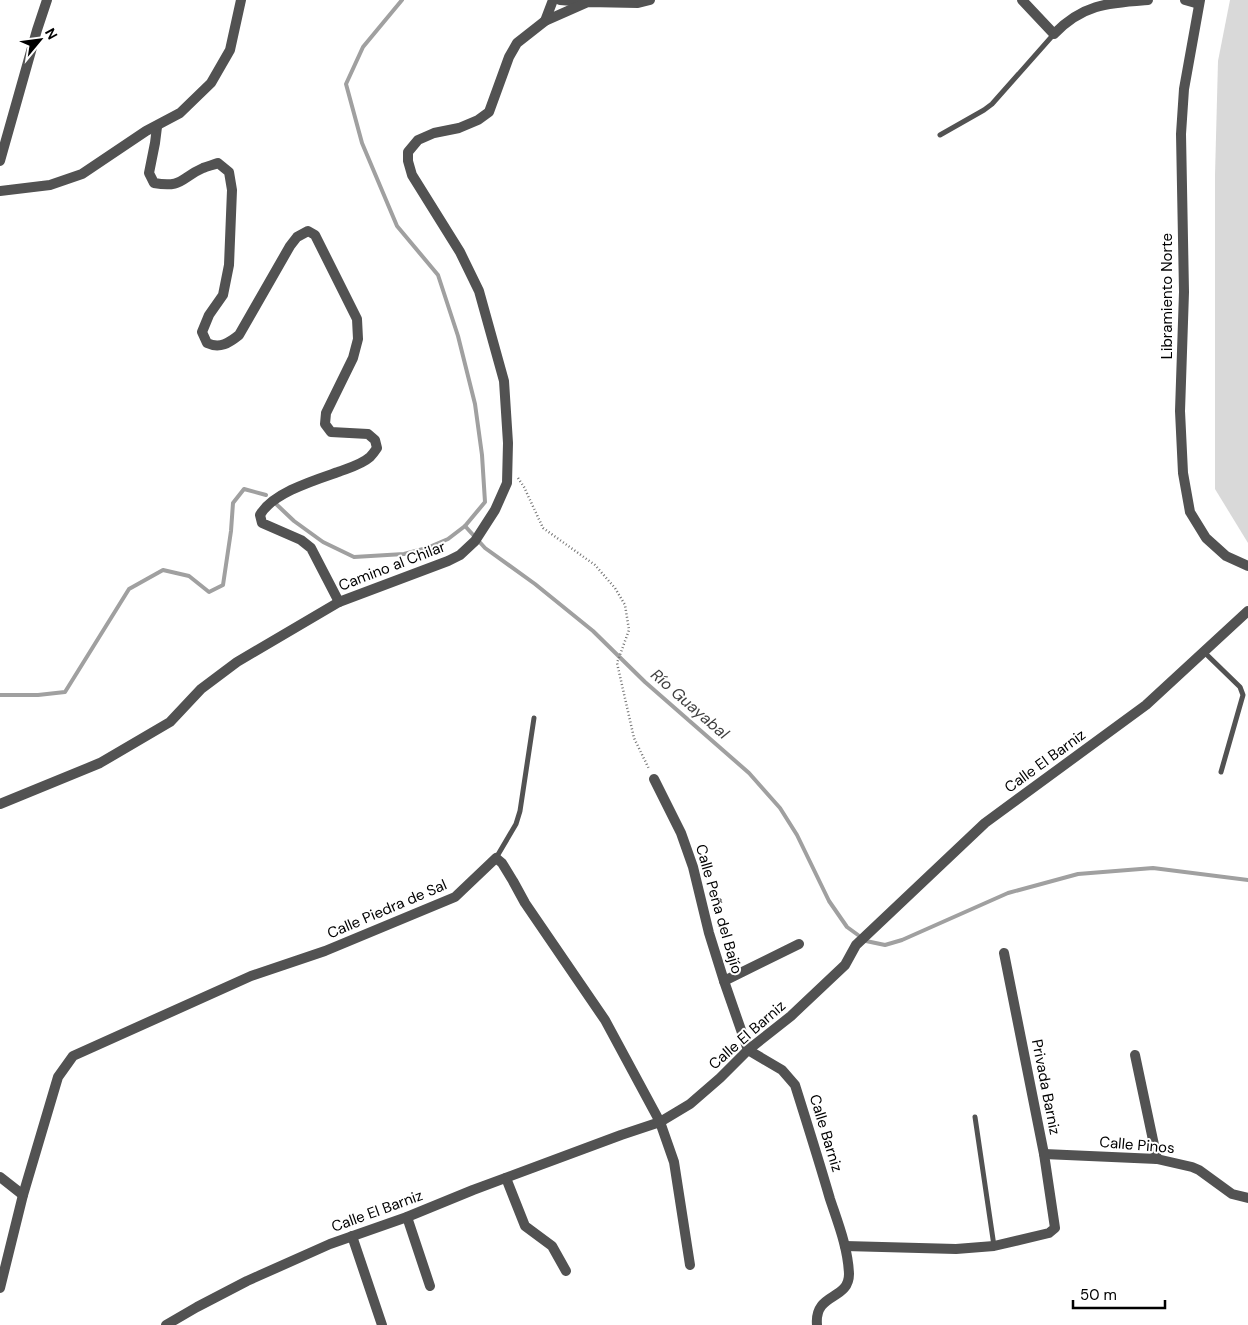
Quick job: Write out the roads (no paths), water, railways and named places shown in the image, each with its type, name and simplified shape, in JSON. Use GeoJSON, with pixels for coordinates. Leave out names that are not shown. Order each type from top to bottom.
{"type":"FeatureCollection","features":[{"type":"Feature","properties":{"kind":"street"},"geometry":{"type":"LineString","coordinates":[[0,191],[50,185],[82,174],[146,132],[180,113],[211,84],[230,50],[241,0]]}},
{"type":"Feature","properties":{"kind":"street"},"geometry":{"type":"LineString","coordinates":[[545,21],[553,0]]}},
{"type":"Feature","properties":{"kind":"street"},"geometry":{"type":"LineString","coordinates":[[560,0],[588,2]]}},
{"type":"Feature","properties":{"kind":"street","name":"Camino al Chilar"},"geometry":{"type":"LineString","coordinates":[[0,804],[100,762],[170,722],[201,689],[237,662],[339,602],[448,561],[460,555],[477,539],[495,510],[507,483],[508,464],[504,381],[479,292],[460,252],[412,175],[408,161],[408,152],[418,140],[434,133],[459,128],[478,120],[489,112],[509,57],[517,43],[545,21],[588,2],[638,2],[650,0]]}},
{"type":"Feature","properties":{"kind":"street"},"geometry":{"type":"LineString","coordinates":[[1022,0],[1054,34],[1064,23],[1090,8],[1106,3],[1148,0]]}},
{"type":"Feature","properties":{"kind":"street"},"geometry":{"type":"LineString","coordinates":[[1185,0],[1199,2]]}},
{"type":"Feature","properties":{"kind":"street"},"geometry":{"type":"LineString","coordinates":[[0,160],[46,1]]}},
{"type":"Feature","properties":{"kind":"street","name":"Libramiento Norte"},"geometry":{"type":"LineString","coordinates":[[1199,2],[1184,89],[1181,134],[1184,292],[1180,411],[1183,473],[1190,512],[1206,538],[1226,556],[1248,566]]}},
{"type":"Feature","properties":{"kind":"street"},"geometry":{"type":"LineString","coordinates":[[157,127],[149,173],[154,183],[166,185],[181,182],[202,168],[218,163],[229,172],[232,190],[229,265],[223,295],[209,315],[202,332],[207,343],[214,346],[227,344],[239,335],[290,246],[297,237],[308,231],[315,235],[357,319],[358,339],[353,358],[326,413],[325,424],[331,432],[368,434],[375,440],[377,448],[369,458],[356,465],[286,494],[264,507],[260,515],[262,523],[301,540],[311,548],[339,602]]}},
{"type":"Feature","properties":{"kind":"street","name":"Calle El Barniz"},"geometry":{"type":"LineString","coordinates":[[166,1325],[247,1281],[330,1244],[660,1122],[690,1104],[748,1050],[791,1016],[845,966],[856,945],[986,823],[1146,705],[1248,611]]}},
{"type":"Feature","properties":{"kind":"street","name":"Calle Peña del Bajío"},"geometry":{"type":"LineString","coordinates":[[654,779],[681,833],[693,867],[709,933],[748,1050]]}},
{"type":"Feature","properties":{"kind":"street"},"geometry":{"type":"LineString","coordinates":[[496,858],[502,863],[525,904],[605,1020],[660,1122],[674,1162],[690,1265]]}},
{"type":"Feature","properties":{"kind":"street","name":"Calle Piedra de Sal"},"geometry":{"type":"LineString","coordinates":[[23,1195],[58,1077],[73,1056],[251,976],[325,952],[455,897],[496,858]]}},
{"type":"Feature","properties":{"kind":"street"},"geometry":{"type":"LineString","coordinates":[[724,981],[799,944]]}},
{"type":"Feature","properties":{"kind":"street","name":"Privada Barniz"},"geometry":{"type":"LineString","coordinates":[[994,1246],[1049,1233],[1055,1228],[1044,1154],[1004,953]]}},
{"type":"Feature","properties":{"kind":"street","name":"Calle Barniz"},"geometry":{"type":"LineString","coordinates":[[748,1050],[782,1070],[795,1085],[845,1246],[849,1276],[843,1290],[820,1305],[816,1316],[817,1325]]}},
{"type":"Feature","properties":{"kind":"street"},"geometry":{"type":"LineString","coordinates":[[1135,1055],[1157,1159]]}},
{"type":"Feature","properties":{"kind":"street","name":"Calle Pinos"},"geometry":{"type":"LineString","coordinates":[[1044,1154],[1157,1159],[1200,1170],[1232,1194],[1248,1198]]}},
{"type":"Feature","properties":{"kind":"street"},"geometry":{"type":"LineString","coordinates":[[0,1177],[23,1195],[0,1288]]}},
{"type":"Feature","properties":{"kind":"street"},"geometry":{"type":"LineString","coordinates":[[506,1178],[526,1226],[552,1246],[566,1271]]}},
{"type":"Feature","properties":{"kind":"street"},"geometry":{"type":"LineString","coordinates":[[407,1217],[430,1286]]}},
{"type":"Feature","properties":{"kind":"street"},"geometry":{"type":"LineString","coordinates":[[352,1236],[382,1325]]}},
{"type":"Feature","properties":{"kind":"street"},"geometry":{"type":"LineString","coordinates":[[845,1246],[956,1249],[994,1246]]}},
{"type":"Feature","properties":{"kind":"lane"},"geometry":{"type":"LineString","coordinates":[[940,135],[992,104],[1054,34]]}},
{"type":"Feature","properties":{"kind":"lane"},"geometry":{"type":"LineString","coordinates":[[1204,652],[1240,687],[1243,695],[1221,772]]}},
{"type":"Feature","properties":{"kind":"lane"},"geometry":{"type":"LineString","coordinates":[[496,858],[516,824],[520,811],[534,718]]}},
{"type":"Feature","properties":{"kind":"lane"},"geometry":{"type":"LineString","coordinates":[[975,1117],[994,1246]]}},
{"type":"Feature","properties":{"kind":"waterway"},"geometry":{"type":"LineString","coordinates":[[275,503],[294,521],[323,542],[354,557],[404,554],[427,548],[448,539],[465,526],[485,502],[482,455],[475,404],[458,336],[438,275],[397,226],[362,143],[346,84],[363,47],[402,0]]}},
{"type":"Feature","properties":{"kind":"waterway"},"geometry":{"type":"LineString","coordinates":[[0,695],[38,695],[65,692],[129,589],[163,570],[189,576],[209,592],[223,585],[233,503],[244,489],[266,495]]}},
{"type":"Feature","properties":{"kind":"waterway","name":"Río Guayabal"},"geometry":{"type":"LineString","coordinates":[[465,526],[485,548],[535,584],[593,631],[645,682],[749,773],[780,808],[797,835],[829,901],[847,927],[858,935]]}},
{"type":"Feature","properties":{"kind":"waterway","name":"Río Guayabal"},"geometry":{"type":"LineString","coordinates":[[866,941],[885,945],[902,940],[1008,893],[1078,874],[1153,868],[1248,880]]}}]}
